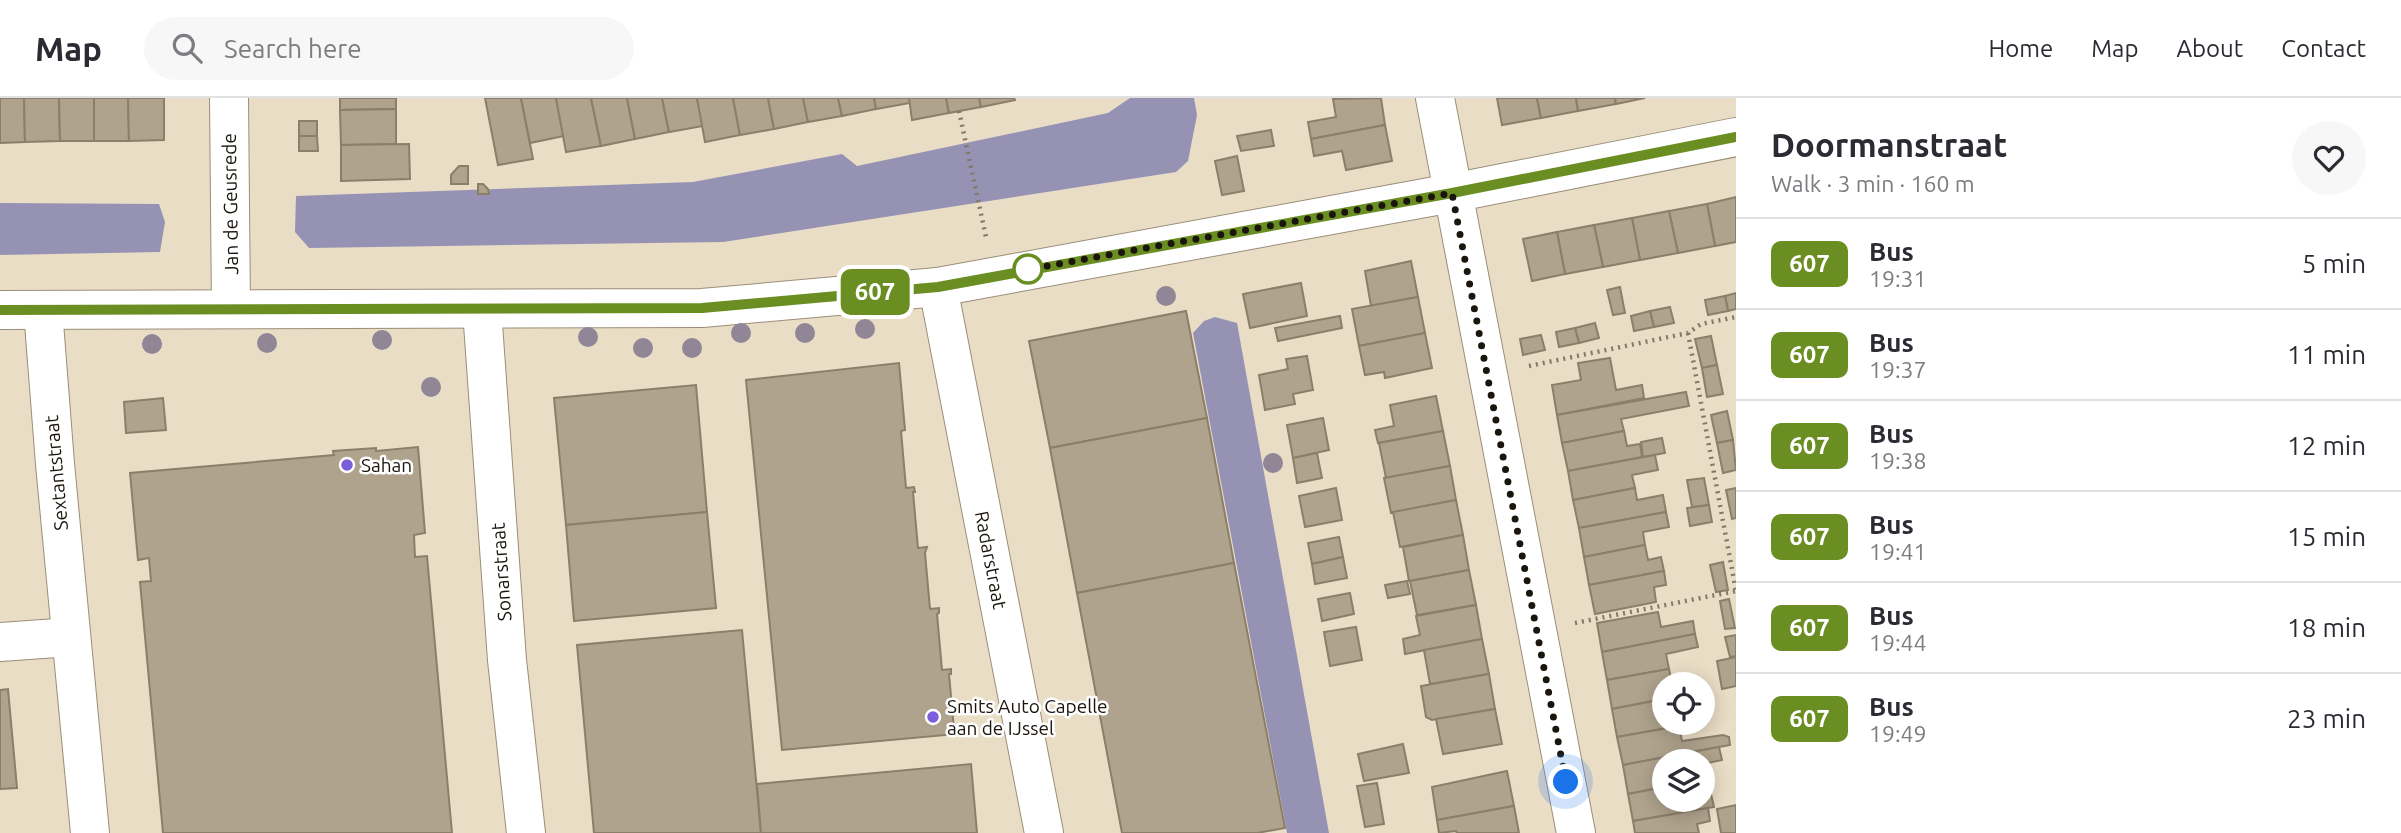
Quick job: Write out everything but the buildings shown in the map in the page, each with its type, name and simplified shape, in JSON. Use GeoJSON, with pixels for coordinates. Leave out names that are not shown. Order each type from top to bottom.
{"type":"FeatureCollection","features":[{"type":"Feature","properties":{"kind":"street","name":"Jan de Geusrede"},"geometry":{"type":"LineString","coordinates":[[229,98],[231,309]]}},
{"type":"Feature","properties":{"kind":"street"},"geometry":{"type":"LineString","coordinates":[[1435,98],[1576,833]]}},
{"type":"Feature","properties":{"kind":"street"},"geometry":{"type":"LineString","coordinates":[[0,310],[702,308],[938,287],[1452,193],[1736,137]]}},
{"type":"Feature","properties":{"kind":"street","name":"Radarstraat"},"geometry":{"type":"LineString","coordinates":[[938,287],[1044,833]]}},
{"type":"Feature","properties":{"kind":"street","name":"Sextantstraat"},"geometry":{"type":"LineString","coordinates":[[43,310],[90,833]]}},
{"type":"Feature","properties":{"kind":"street","name":"Sonarstraat"},"geometry":{"type":"LineString","coordinates":[[482,310],[507,660],[526,833]]}},
{"type":"Feature","properties":{"kind":"street"},"geometry":{"type":"LineString","coordinates":[[0,642],[71,637]]}},
{"type":"Feature","properties":{"kind":"path"},"geometry":{"type":"LineString","coordinates":[[959,111],[981,212]]}},
{"type":"Feature","properties":{"kind":"path"},"geometry":{"type":"LineString","coordinates":[[1487,375],[1688,333],[1701,324],[1736,317]]}},
{"type":"Feature","properties":{"kind":"path"},"geometry":{"type":"LineString","coordinates":[[1537,630],[1736,591],[1734,567],[1688,333]]}},
{"type":"Feature","properties":{"kind":"shaded area"},"geometry":{"type":"Polygon","coordinates":[[[1130,98],[1194,98],[1197,115],[1188,161],[1176,172],[723,242],[309,248],[295,232],[296,196],[693,182],[842,154],[857,166],[1108,113],[1130,98]]]}},
{"type":"Feature","properties":{"kind":"shaded area"},"geometry":{"type":"Polygon","coordinates":[[[0,203],[159,204],[165,222],[160,252],[0,255],[0,203]]]}},
{"type":"Feature","properties":{"kind":"shaded area"},"geometry":{"type":"Polygon","coordinates":[[[1215,317],[1237,323],[1329,833],[1287,833],[1193,333],[1204,321],[1215,317]]]}},
{"type":"Feature","properties":{"kind":"bus line","name":"607"},"geometry":{"type":"LineString","coordinates":[[0,310],[702,308],[938,287],[1452,193],[1736,137]]}},
{"type":"Feature","properties":{"kind":"place","name":"Sahan"},"geometry":{"type":"Point","coordinates":[347,465]}},
{"type":"Feature","properties":{"kind":"place","name":"Smits Auto Capelle aan de IJssel"},"geometry":{"type":"Point","coordinates":[933,717]}},
{"type":"Feature","properties":{"kind":"route"},"geometry":{"type":"LineString","coordinates":[[1028,269],[1019,271],[1452,193],[1566,782]]}}]}
